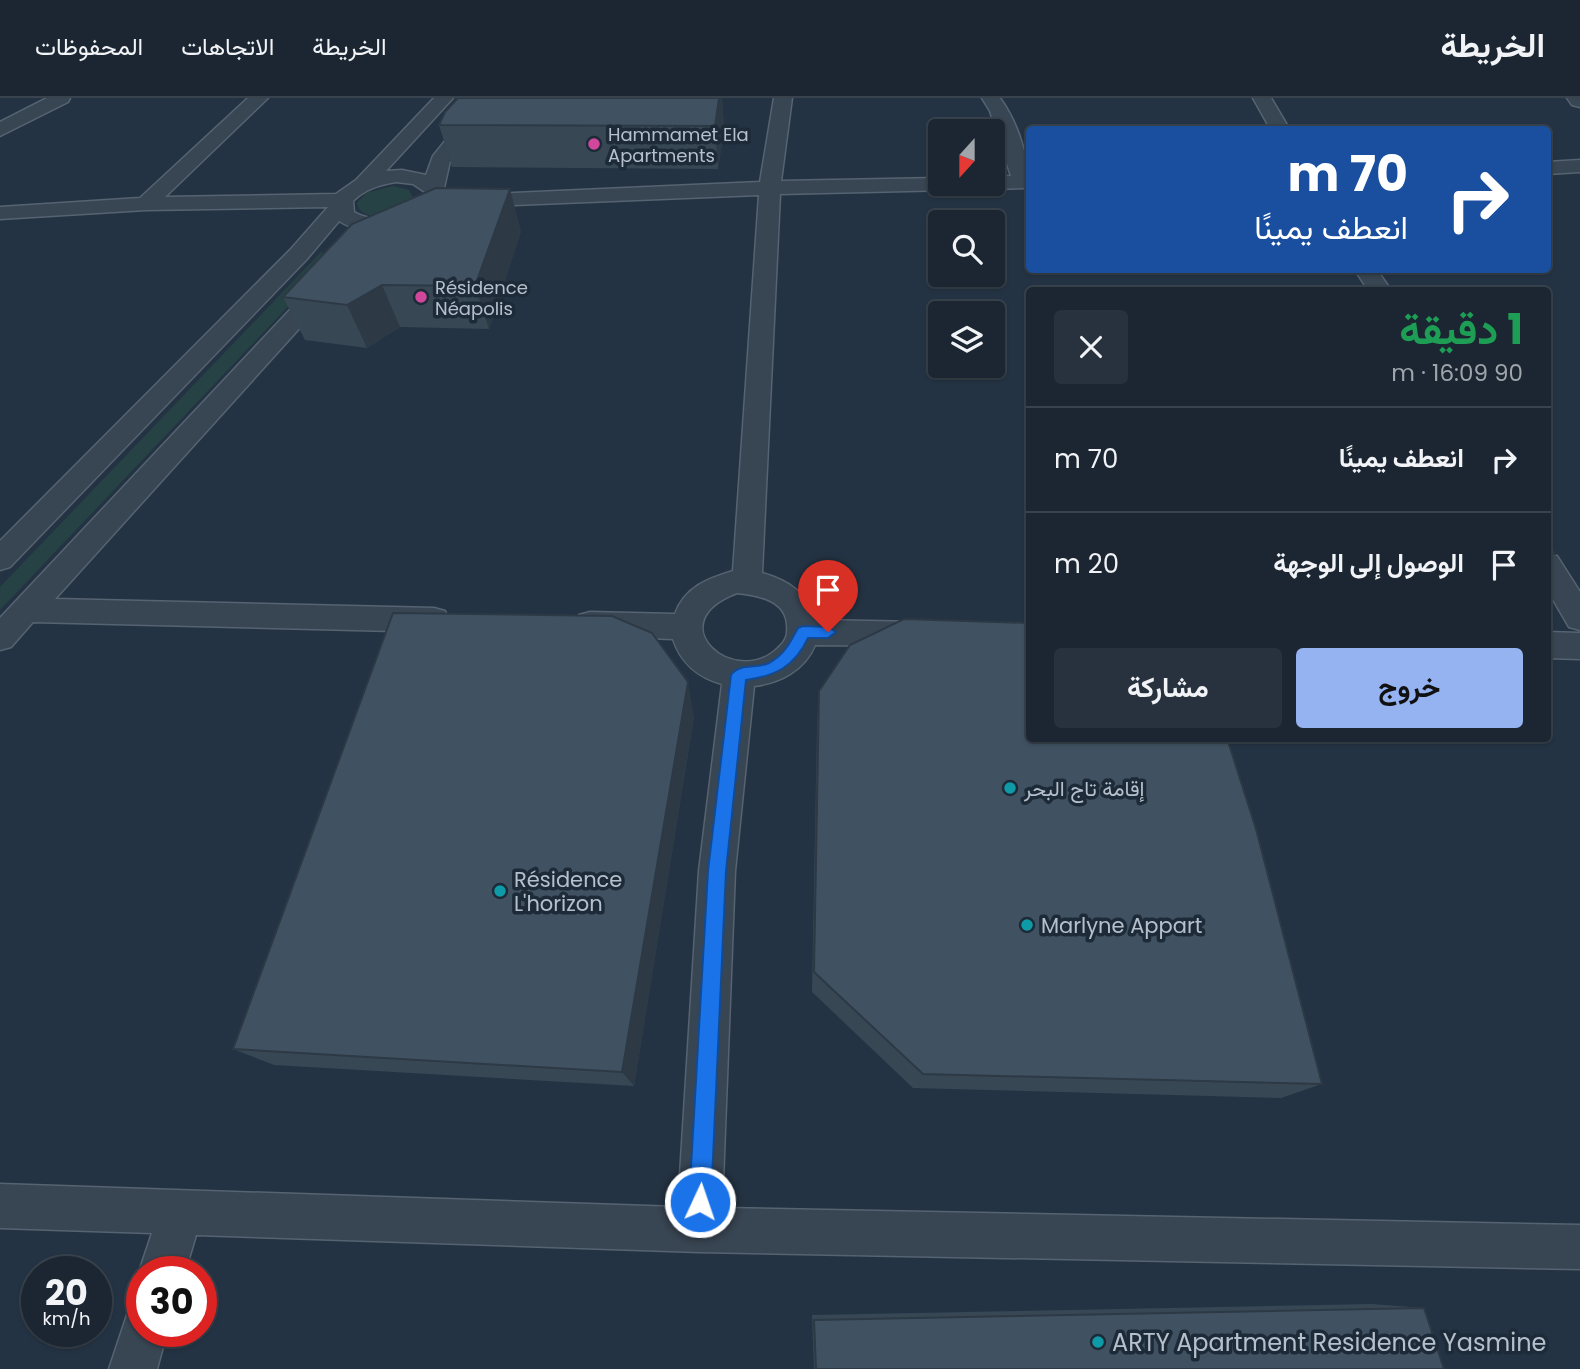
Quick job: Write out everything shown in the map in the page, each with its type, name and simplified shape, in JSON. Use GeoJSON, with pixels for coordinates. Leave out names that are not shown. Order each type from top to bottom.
{"type":"FeatureCollection","features":[{"type":"Feature","properties":{"kind":"street"},"geometry":{"type":"LineString","coordinates":[[0,130],[61,98]]}},
{"type":"Feature","properties":{"kind":"street"},"geometry":{"type":"LineString","coordinates":[[146,204],[259,98]]}},
{"type":"Feature","properties":{"kind":"street"},"geometry":{"type":"LineString","coordinates":[[0,559],[299,254],[342,203],[444,98]]}},
{"type":"Feature","properties":{"kind":"street"},"geometry":{"type":"LineString","coordinates":[[367,248],[406,223],[419,218],[435,195],[440,160],[490,98]]}},
{"type":"Feature","properties":{"kind":"street"},"geometry":{"type":"LineString","coordinates":[[747,581],[771,188],[783,98]]}},
{"type":"Feature","properties":{"kind":"street"},"geometry":{"type":"LineString","coordinates":[[991,98],[1000,111],[1026,182],[1005,183]]}},
{"type":"Feature","properties":{"kind":"street"},"geometry":{"type":"LineString","coordinates":[[1262,98],[1279,126]]}},
{"type":"Feature","properties":{"kind":"street"},"geometry":{"type":"LineString","coordinates":[[1551,167],[1580,166]]}},
{"type":"Feature","properties":{"kind":"street"},"geometry":{"type":"LineString","coordinates":[[364,183],[396,176],[425,181],[435,195]]}},
{"type":"Feature","properties":{"kind":"street"},"geometry":{"type":"LineString","coordinates":[[435,195],[928,184]]}},
{"type":"Feature","properties":{"kind":"street"},"geometry":{"type":"LineString","coordinates":[[0,213],[146,204],[342,203]]}},
{"type":"Feature","properties":{"kind":"street"},"geometry":{"type":"LineString","coordinates":[[342,203],[343,215],[352,222],[368,227],[406,223]]}},
{"type":"Feature","properties":{"kind":"street"},"geometry":{"type":"LineString","coordinates":[[0,638],[345,265]]}},
{"type":"Feature","properties":{"kind":"street"},"geometry":{"type":"LineString","coordinates":[[1551,571],[1580,618]]}},
{"type":"Feature","properties":{"kind":"street"},"geometry":{"type":"LineString","coordinates":[[747,581],[771,585],[789,596],[801,613],[803,632],[794,651],[776,666],[765,671],[739,675],[714,668],[695,655],[689,647],[685,627],[691,608],[704,593],[724,584],[747,581]]}},
{"type":"Feature","properties":{"kind":"street"},"geometry":{"type":"LineString","coordinates":[[26,610],[466,621]]}},
{"type":"Feature","properties":{"kind":"street"},"geometry":{"type":"LineString","coordinates":[[562,624],[685,627]]}},
{"type":"Feature","properties":{"kind":"street"},"geometry":{"type":"LineString","coordinates":[[803,632],[949,635]]}},
{"type":"Feature","properties":{"kind":"street"},"geometry":{"type":"LineString","coordinates":[[1551,645],[1580,646]]}},
{"type":"Feature","properties":{"kind":"street"},"geometry":{"type":"LineString","coordinates":[[699,1230],[717,871],[739,675]]}},
{"type":"Feature","properties":{"kind":"street"},"geometry":{"type":"LineString","coordinates":[[0,1206],[699,1230],[1580,1247]]}},
{"type":"Feature","properties":{"kind":"street"},"geometry":{"type":"LineString","coordinates":[[167,1256],[181,1211]]}},
{"type":"Feature","properties":{"kind":"street"},"geometry":{"type":"LineString","coordinates":[[133,1369],[140,1347]]}},
{"type":"Feature","properties":{"kind":"green space"},"geometry":{"type":"Polygon","coordinates":[[[393,186],[409,190],[414,199],[378,217],[360,210],[357,203],[366,193],[393,186]]]}},
{"type":"Feature","properties":{"kind":"green space"},"geometry":{"type":"Polygon","coordinates":[[[321,252],[336,256],[0,610],[0,587],[321,252]]]}},
{"type":"Feature","properties":{"kind":"building"},"geometry":{"type":"Polygon","coordinates":[[[458,98],[719,98],[715,126],[439,125],[445,112],[458,98]]]}},
{"type":"Feature","properties":{"kind":"building"},"geometry":{"type":"Polygon","coordinates":[[[436,188],[510,189],[475,286],[382,285],[347,305],[283,297],[352,224],[436,188]]]}},
{"type":"Feature","properties":{"kind":"building","name":"Résidence L'horizon"},"geometry":{"type":"Polygon","coordinates":[[[393,613],[612,616],[652,633],[688,682],[622,1072],[233,1049],[393,613]]]}},
{"type":"Feature","properties":{"kind":"building"},"geometry":{"type":"Polygon","coordinates":[[[904,619],[1026,623],[1026,742],[1228,742],[1256,829],[1322,1084],[923,1074],[814,972],[819,691],[850,645],[904,619]]]}},
{"type":"Feature","properties":{"kind":"building","name":"ARTY Apartment Residence Yasmine"},"geometry":{"type":"Polygon","coordinates":[[[1424,1308],[1444,1369],[816,1369],[814,1320],[1424,1308]]]}},
{"type":"Feature","properties":{"kind":"place","name":"Hammamet Ela Apartments"},"geometry":{"type":"Point","coordinates":[594,144]}},
{"type":"Feature","properties":{"kind":"place","name":"Résidence Néapolis"},"geometry":{"type":"Point","coordinates":[421,297]}},
{"type":"Feature","properties":{"kind":"place","name":"إقامة تاج البحر"},"geometry":{"type":"Point","coordinates":[1010,788]}},
{"type":"Feature","properties":{"kind":"place","name":"Résidence L'horizon"},"geometry":{"type":"Point","coordinates":[500,891]}},
{"type":"Feature","properties":{"kind":"place","name":"Marlyne Appart"},"geometry":{"type":"Point","coordinates":[1027,925]}},
{"type":"Feature","properties":{"kind":"place","name":"ARTY Apartment Residence Yasmine"},"geometry":{"type":"Point","coordinates":[1098,1342]}},
{"type":"Feature","properties":{"kind":"route"},"geometry":{"type":"LineString","coordinates":[[700,1202],[717,871],[739,675],[765,671],[787,659],[800,642],[803,632],[828,632]]}}]}
